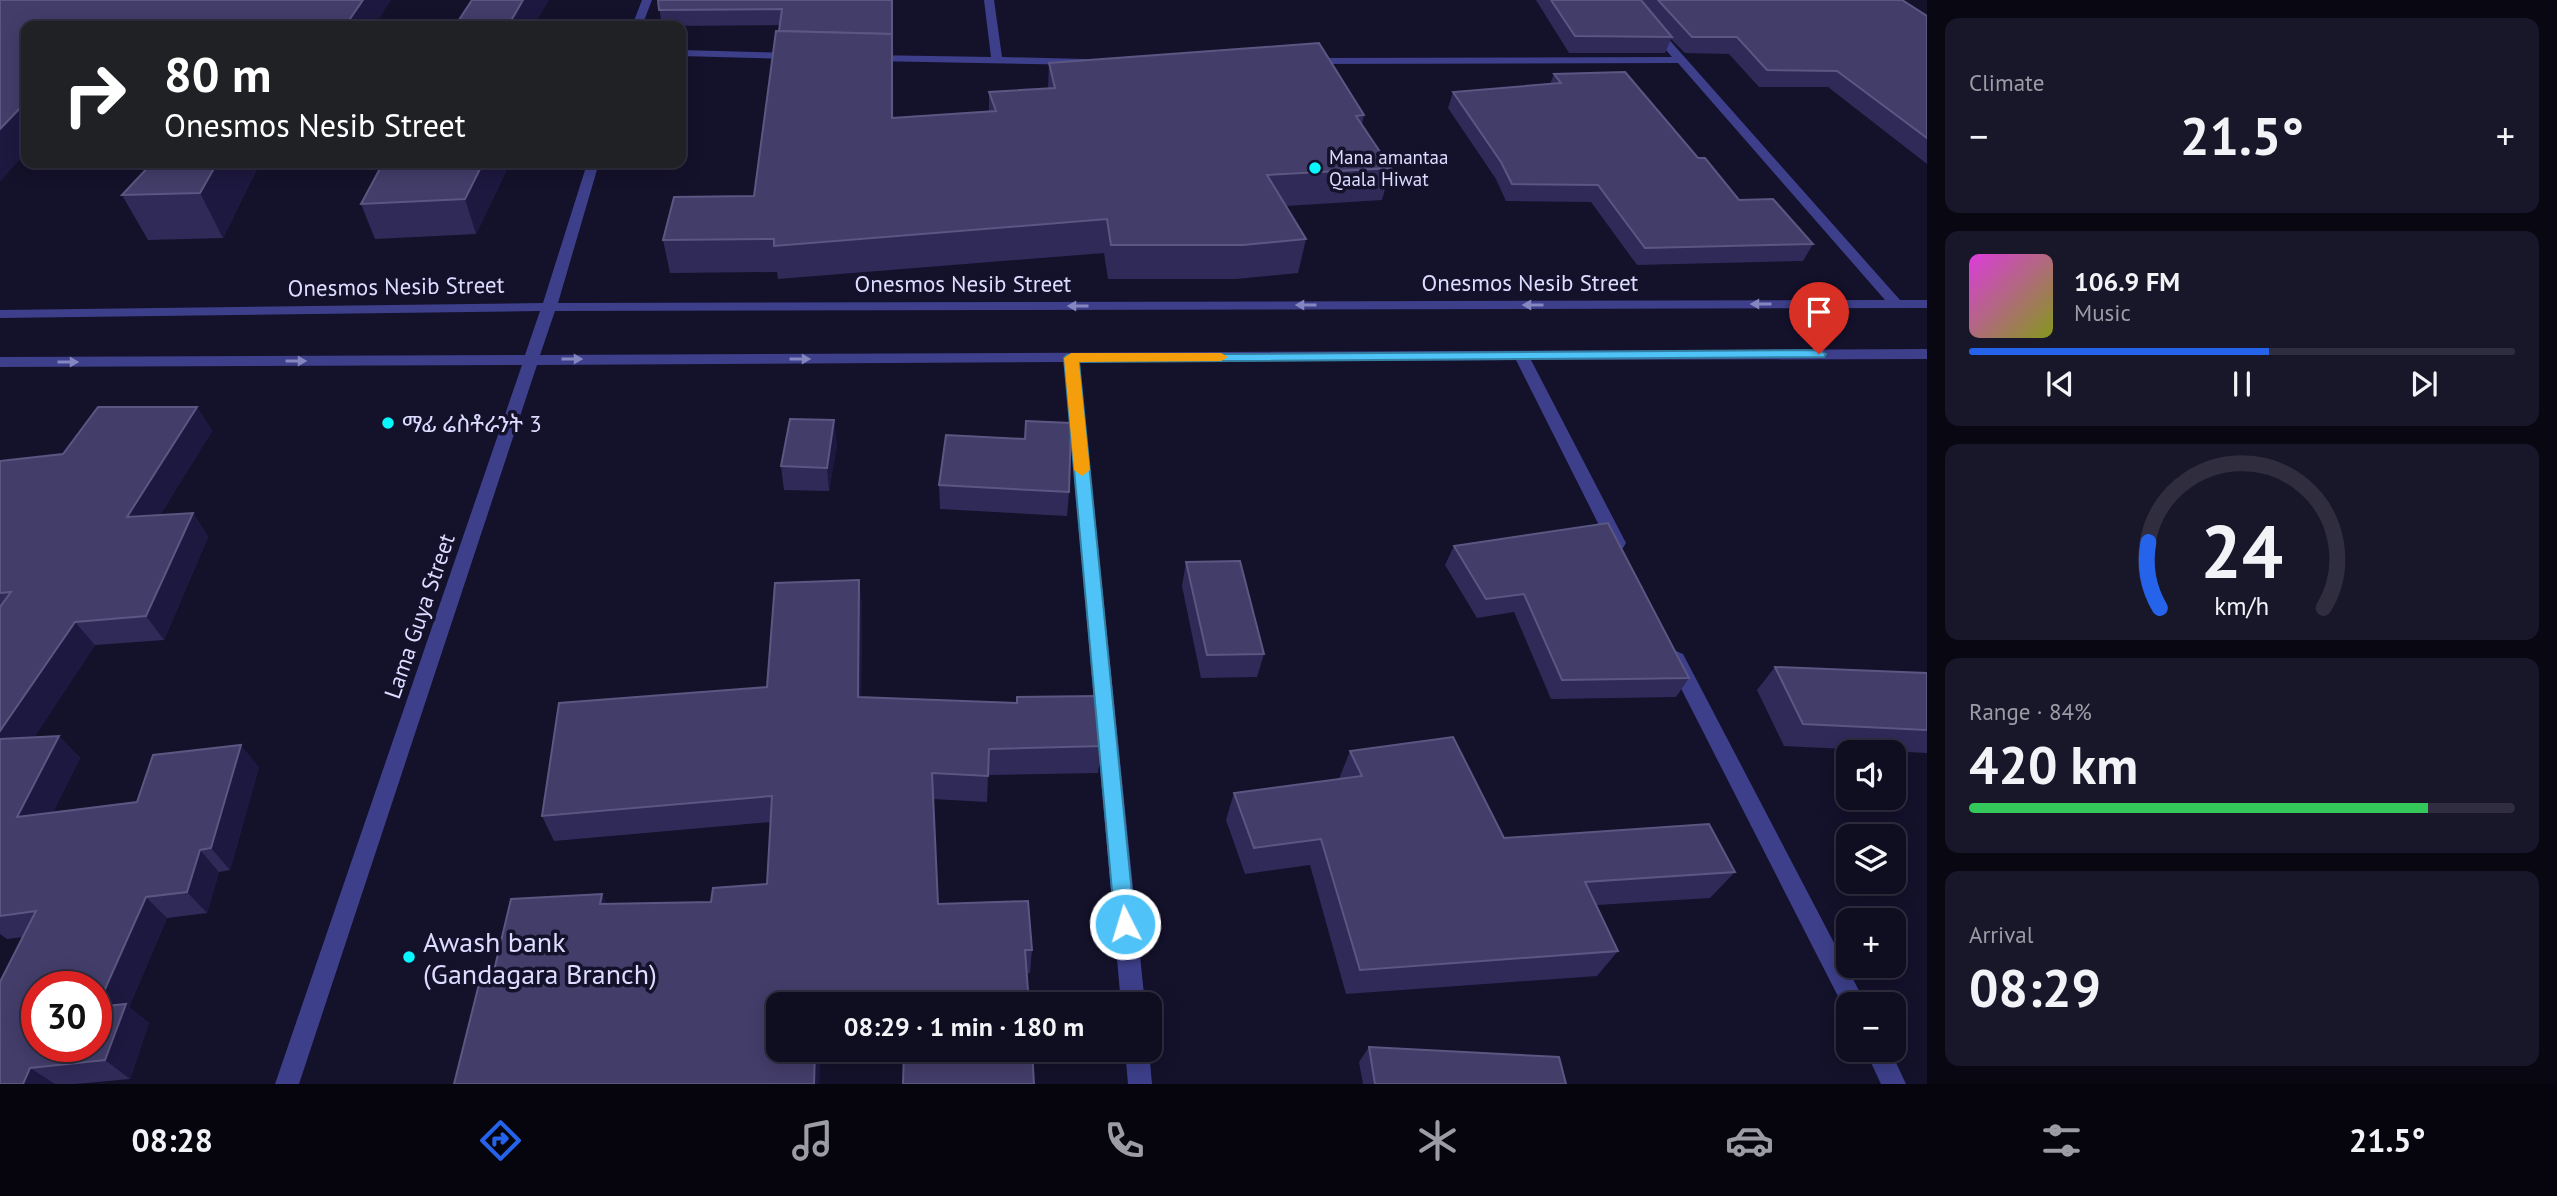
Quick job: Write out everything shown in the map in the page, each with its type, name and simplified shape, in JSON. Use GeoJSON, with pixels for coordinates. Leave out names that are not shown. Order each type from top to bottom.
{"type":"FeatureCollection","features":[{"type":"Feature","properties":{"kind":"street"},"geometry":{"type":"LineString","coordinates":[[639,21],[648,0]]}},
{"type":"Feature","properties":{"kind":"street"},"geometry":{"type":"LineString","coordinates":[[989,0],[997,62]]}},
{"type":"Feature","properties":{"kind":"street"},"geometry":{"type":"LineString","coordinates":[[1628,0],[1896,304]]}},
{"type":"Feature","properties":{"kind":"street"},"geometry":{"type":"LineString","coordinates":[[686,52],[804,56]]}},
{"type":"Feature","properties":{"kind":"street"},"geometry":{"type":"LineString","coordinates":[[859,58],[1094,62]]}},
{"type":"Feature","properties":{"kind":"street"},"geometry":{"type":"LineString","coordinates":[[1290,61],[1680,60]]}},
{"type":"Feature","properties":{"kind":"street","name":"Lama Guya Street"},"geometry":{"type":"LineString","coordinates":[[287,1084],[549,307],[591,168]]}},
{"type":"Feature","properties":{"kind":"street","name":"Onesmos Nesib Street"},"geometry":{"type":"LineString","coordinates":[[0,314],[549,307],[1927,304]]}},
{"type":"Feature","properties":{"kind":"street"},"geometry":{"type":"LineString","coordinates":[[0,362],[1927,354]]}},
{"type":"Feature","properties":{"kind":"street"},"geometry":{"type":"LineString","coordinates":[[1521,356],[1628,564]]}},
{"type":"Feature","properties":{"kind":"street"},"geometry":{"type":"LineString","coordinates":[[1071,358],[1132,992]]}},
{"type":"Feature","properties":{"kind":"street"},"geometry":{"type":"LineString","coordinates":[[1665,637],[1848,992]]}},
{"type":"Feature","properties":{"kind":"street"},"geometry":{"type":"LineString","coordinates":[[1138,1062],[1140,1084]]}},
{"type":"Feature","properties":{"kind":"street"},"geometry":{"type":"LineString","coordinates":[[1883,1062],[1894,1084]]}},
{"type":"Feature","properties":{"kind":"building"},"geometry":{"type":"Polygon","coordinates":[[[0,0],[363,0],[348,21],[21,21],[21,107],[0,129],[0,0]]]}},
{"type":"Feature","properties":{"kind":"building"},"geometry":{"type":"Polygon","coordinates":[[[472,0],[523,0],[511,21],[458,21],[472,0]]]}},
{"type":"Feature","properties":{"kind":"building"},"geometry":{"type":"Polygon","coordinates":[[[658,0],[892,0],[892,34],[779,31],[782,9],[659,10],[658,0]]]}},
{"type":"Feature","properties":{"kind":"building"},"geometry":{"type":"Polygon","coordinates":[[[1551,0],[1641,0],[1672,37],[1575,36],[1551,0]]]}},
{"type":"Feature","properties":{"kind":"building"},"geometry":{"type":"Polygon","coordinates":[[[1658,0],[1902,0],[1927,16],[1927,138],[1837,71],[1767,70],[1737,37],[1692,37],[1658,0]]]}},
{"type":"Feature","properties":{"kind":"building"},"geometry":{"type":"Polygon","coordinates":[[[776,31],[892,34],[892,118],[996,111],[989,92],[1055,88],[1049,63],[1319,43],[1364,115],[1356,116],[1391,168],[1267,175],[1306,239],[1243,245],[1111,245],[1107,219],[774,246],[774,239],[663,240],[674,197],[754,196],[776,31]]]}},
{"type":"Feature","properties":{"kind":"building"},"geometry":{"type":"Polygon","coordinates":[[[1625,72],[1698,158],[1705,158],[1739,200],[1773,199],[1813,244],[1645,248],[1598,185],[1512,184],[1501,162],[1453,92],[1561,83],[1554,74],[1625,72]]]}},
{"type":"Feature","properties":{"kind":"building"},"geometry":{"type":"Polygon","coordinates":[[[147,168],[214,168],[200,193],[122,195],[147,168]]]}},
{"type":"Feature","properties":{"kind":"building"},"geometry":{"type":"Polygon","coordinates":[[[380,168],[480,168],[465,199],[361,204],[380,168]]]}},
{"type":"Feature","properties":{"kind":"building"},"geometry":{"type":"Polygon","coordinates":[[[98,407],[197,407],[127,517],[193,513],[146,616],[75,622],[0,731],[0,607],[11,592],[0,593],[0,461],[63,454],[98,407]]]}},
{"type":"Feature","properties":{"kind":"building"},"geometry":{"type":"Polygon","coordinates":[[[790,419],[834,420],[827,468],[781,466],[790,419]]]}},
{"type":"Feature","properties":{"kind":"building"},"geometry":{"type":"Polygon","coordinates":[[[1026,421],[1071,423],[1069,492],[939,485],[946,435],[1025,439],[1026,421]]]}},
{"type":"Feature","properties":{"kind":"building"},"geometry":{"type":"Polygon","coordinates":[[[1608,523],[1689,678],[1562,680],[1524,594],[1486,599],[1454,546],[1608,523]]]}},
{"type":"Feature","properties":{"kind":"building"},"geometry":{"type":"Polygon","coordinates":[[[1240,561],[1264,654],[1207,655],[1186,562],[1240,561]]]}},
{"type":"Feature","properties":{"kind":"building"},"geometry":{"type":"Polygon","coordinates":[[[859,580],[858,697],[1017,703],[1017,697],[1097,696],[1102,746],[989,749],[988,776],[932,773],[938,904],[1028,901],[1032,950],[1025,950],[1028,992],[766,992],[766,1062],[815,1062],[814,1084],[454,1084],[481,976],[493,975],[511,899],[602,894],[600,904],[711,902],[713,888],[767,884],[772,796],[542,816],[559,703],[767,687],[775,583],[859,580]]]}},
{"type":"Feature","properties":{"kind":"building"},"geometry":{"type":"Polygon","coordinates":[[[1775,667],[1927,673],[1927,730],[1803,724],[1775,667]]]}},
{"type":"Feature","properties":{"kind":"building"},"geometry":{"type":"Polygon","coordinates":[[[59,736],[17,817],[137,802],[153,755],[241,745],[211,848],[200,850],[187,892],[146,897],[112,973],[112,971],[21,971],[21,1062],[86,1062],[30,1068],[23,1084],[0,1084],[0,982],[36,911],[0,916],[0,739],[59,736]]]}},
{"type":"Feature","properties":{"kind":"building"},"geometry":{"type":"Polygon","coordinates":[[[1453,737],[1504,838],[1709,824],[1735,872],[1585,882],[1618,951],[1360,970],[1321,839],[1254,848],[1234,793],[1362,776],[1350,751],[1453,737]]]}},
{"type":"Feature","properties":{"kind":"building"},"geometry":{"type":"Polygon","coordinates":[[[126,1004],[112,1041],[112,1005],[126,1004]]]}},
{"type":"Feature","properties":{"kind":"building"},"geometry":{"type":"Polygon","coordinates":[[[1369,1047],[1559,1057],[1566,1084],[1375,1084],[1369,1047]]]}},
{"type":"Feature","properties":{"kind":"building"},"geometry":{"type":"Polygon","coordinates":[[[904,1062],[1033,1062],[1034,1084],[903,1084],[904,1062]]]}},
{"type":"Feature","properties":{"kind":"slow traffic"},"geometry":{"type":"LineString","coordinates":[[1082,470],[1071,358],[1221,357]]}},
{"type":"Feature","properties":{"kind":"place","name":"Mana amantaa Qaala Hiwat"},"geometry":{"type":"Point","coordinates":[1315,168]}},
{"type":"Feature","properties":{"kind":"place","name":"ማፊ ሬስቶራንት 3"},"geometry":{"type":"Point","coordinates":[388,423]}},
{"type":"Feature","properties":{"kind":"place","name":"Awash bank (Gandagara Branch)"},"geometry":{"type":"Point","coordinates":[409,957]}},
{"type":"Feature","properties":{"kind":"route"},"geometry":{"type":"LineString","coordinates":[[1125,924],[1071,358],[1819,354]]}}]}
